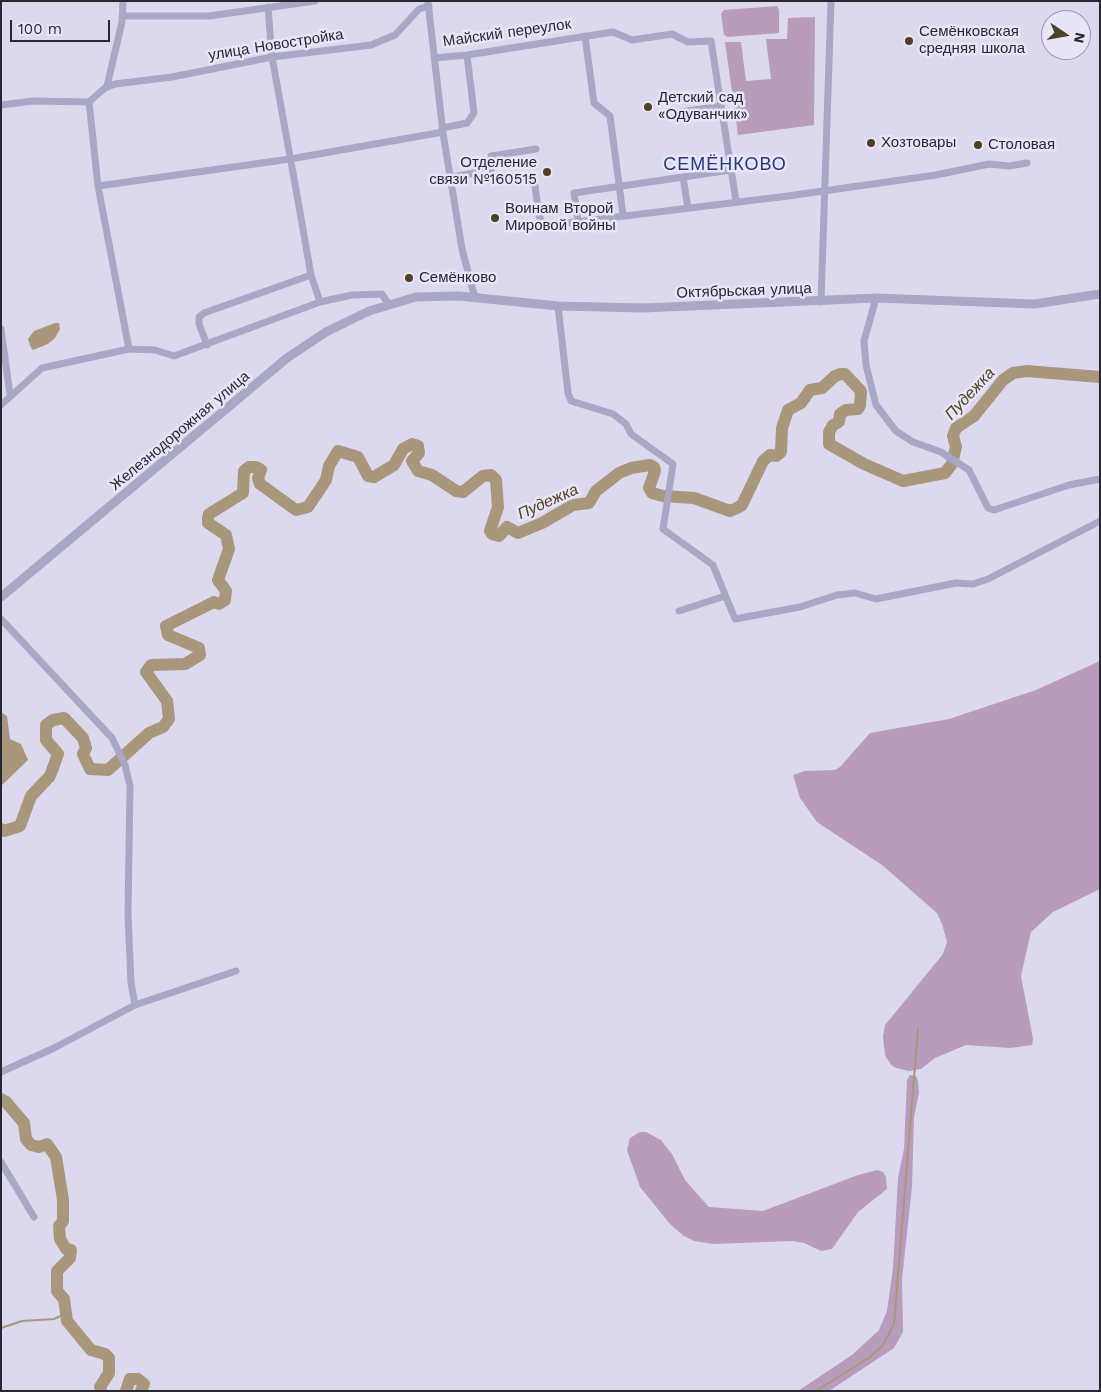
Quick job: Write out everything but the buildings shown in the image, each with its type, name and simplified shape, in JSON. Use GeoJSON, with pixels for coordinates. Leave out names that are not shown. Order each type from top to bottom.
{"type":"FeatureCollection","features":[{"type":"Feature","properties":{"kind":"street"},"geometry":{"type":"LineString","coordinates":[[105,88],[122,16],[122,1]]}},
{"type":"Feature","properties":{"kind":"street"},"geometry":{"type":"LineString","coordinates":[[122,16],[209,16],[315,1]]}},
{"type":"Feature","properties":{"kind":"street"},"geometry":{"type":"LineString","coordinates":[[419,1],[428,4],[443,130],[452,177],[462,250],[474,298]]}},
{"type":"Feature","properties":{"kind":"street"},"geometry":{"type":"LineString","coordinates":[[821,302],[831,1]]}},
{"type":"Feature","properties":{"kind":"street","name":"улица Новостройка"},"geometry":{"type":"LineString","coordinates":[[89,102],[105,88],[115,84],[172,77],[272,57],[371,45],[395,35],[419,9],[428,4]]}},
{"type":"Feature","properties":{"kind":"street"},"geometry":{"type":"LineString","coordinates":[[268,7],[272,57],[311,274],[320,302]]}},
{"type":"Feature","properties":{"kind":"street","name":"Майский переулок"},"geometry":{"type":"LineString","coordinates":[[434,58],[467,55],[613,32],[632,40],[672,34],[688,42],[711,41],[736,201]]}},
{"type":"Feature","properties":{"kind":"street","name":"Майский переулок"},"geometry":{"type":"LineString","coordinates":[[585,36],[594,103],[610,116],[623,215]]}},
{"type":"Feature","properties":{"kind":"street"},"geometry":{"type":"LineString","coordinates":[[98,186],[290,159],[443,130],[467,123],[474,113],[467,55]]}},
{"type":"Feature","properties":{"kind":"street"},"geometry":{"type":"LineString","coordinates":[[1,105],[33,101],[89,102],[98,186],[129,349]]}},
{"type":"Feature","properties":{"kind":"street"},"geometry":{"type":"LineString","coordinates":[[681,112],[721,106]]}},
{"type":"Feature","properties":{"kind":"street"},"geometry":{"type":"LineString","coordinates":[[452,177],[491,170],[491,156],[536,148]]}},
{"type":"Feature","properties":{"kind":"street"},"geometry":{"type":"LineString","coordinates":[[534,179],[539,215],[543,226],[936,175],[989,164],[1009,166],[1027,163]]}},
{"type":"Feature","properties":{"kind":"street"},"geometry":{"type":"LineString","coordinates":[[578,220],[574,193],[731,170]]}},
{"type":"Feature","properties":{"kind":"street"},"geometry":{"type":"LineString","coordinates":[[683,177],[688,208]]}},
{"type":"Feature","properties":{"kind":"street"},"geometry":{"type":"LineString","coordinates":[[207,345],[199,324],[199,317],[204,313],[311,274]]}},
{"type":"Feature","properties":{"kind":"street"},"geometry":{"type":"LineString","coordinates":[[1,405],[42,368],[129,349],[155,350],[174,356],[320,302],[352,294],[382,294],[389,305]]}},
{"type":"Feature","properties":{"kind":"street","name":"Октябрьская улица"},"geometry":{"type":"LineString","coordinates":[[389,305],[416,297],[474,298],[558,306],[643,308],[821,302],[876,298],[1034,304],[1100,294]]}},
{"type":"Feature","properties":{"kind":"street"},"geometry":{"type":"LineString","coordinates":[[876,298],[864,341],[866,365],[876,406],[896,431],[913,442],[949,457],[970,470],[988,508],[994,510],[1069,485],[1100,479]]}},
{"type":"Feature","properties":{"kind":"street","name":"Железнодорожная улица"},"geometry":{"type":"LineString","coordinates":[[1,597],[287,358],[326,332],[369,311],[389,305]]}},
{"type":"Feature","properties":{"kind":"street"},"geometry":{"type":"LineString","coordinates":[[558,306],[568,393],[571,401],[613,414],[626,424],[631,434],[673,464],[662,529],[713,565],[735,619],[800,608],[837,595],[855,593],[876,599],[956,582],[973,584],[988,579],[1100,521]]}},
{"type":"Feature","properties":{"kind":"street"},"geometry":{"type":"LineString","coordinates":[[1,329],[10,396]]}},
{"type":"Feature","properties":{"kind":"street"},"geometry":{"type":"LineString","coordinates":[[679,611],[725,596]]}},
{"type":"Feature","properties":{"kind":"street"},"geometry":{"type":"LineString","coordinates":[[1,619],[112,738],[125,765],[130,786],[128,914],[131,983],[135,1005]]}},
{"type":"Feature","properties":{"kind":"street"},"geometry":{"type":"LineString","coordinates":[[1,1072],[54,1048],[135,1005],[236,970]]}},
{"type":"Feature","properties":{"kind":"street"},"geometry":{"type":"LineString","coordinates":[[1,1162],[34,1217]]}},
{"type":"Feature","properties":{"kind":"shaded area"},"geometry":{"type":"Polygon","coordinates":[[[777,6],[779,10],[779,33],[728,37],[724,35],[721,14],[724,10],[777,6]]]}},
{"type":"Feature","properties":{"kind":"shaded area"},"geometry":{"type":"Polygon","coordinates":[[[815,17],[814,125],[738,135],[725,42],[741,42],[746,81],[771,79],[766,39],[787,39],[788,18],[815,17]]]}},
{"type":"Feature","properties":{"kind":"shaded area"},"geometry":{"type":"Polygon","coordinates":[[[59,323],[60,329],[55,338],[48,344],[33,350],[28,339],[34,331],[59,323]]]}},
{"type":"Feature","properties":{"kind":"shaded area"},"geometry":{"type":"Polygon","coordinates":[[[1100,661],[1100,889],[1053,912],[1031,932],[1021,976],[1033,1039],[1032,1045],[1010,1048],[966,1045],[935,1058],[921,1069],[909,1071],[896,1068],[891,1065],[885,1055],[883,1037],[885,1025],[943,954],[947,942],[942,924],[937,913],[882,865],[817,822],[800,798],[793,775],[805,771],[835,770],[840,767],[870,733],[949,719],[1036,690],[1100,661]]]}},
{"type":"Feature","properties":{"kind":"shaded area"},"geometry":{"type":"Polygon","coordinates":[[[2,713],[7,716],[10,739],[21,744],[28,760],[1,786],[2,713]]]}},
{"type":"Feature","properties":{"kind":"shaded area"},"geometry":{"type":"Polygon","coordinates":[[[910,1075],[916,1076],[919,1093],[914,1117],[912,1187],[902,1279],[903,1332],[894,1348],[829,1391],[798,1391],[852,1355],[879,1330],[887,1311],[893,1268],[898,1178],[904,1149],[907,1080],[910,1075]]]}},
{"type":"Feature","properties":{"kind":"shaded area"},"geometry":{"type":"Polygon","coordinates":[[[640,1132],[646,1132],[661,1140],[672,1154],[685,1180],[709,1207],[763,1211],[858,1175],[877,1170],[883,1172],[886,1177],[887,1189],[858,1212],[832,1249],[821,1251],[804,1243],[792,1241],[714,1244],[694,1241],[684,1236],[670,1224],[640,1187],[627,1150],[630,1138],[640,1132]]]}},
{"type":"Feature","properties":{"kind":"waterway","name":"Пудежка"},"geometry":{"type":"LineString","coordinates":[[1,829],[4,831],[20,826],[31,796],[50,776],[58,754],[46,740],[46,725],[53,720],[64,718],[83,738],[86,748],[83,754],[90,769],[108,770],[149,733],[163,727],[169,719],[167,701],[146,672],[151,665],[185,664],[200,655],[199,648],[168,635],[166,626],[214,602],[219,604],[225,600],[226,591],[218,580],[229,549],[226,535],[208,523],[208,518],[209,514],[243,493],[244,471],[249,467],[256,467],[261,470],[258,478],[260,484],[296,510],[308,507],[326,480],[329,466],[338,451],[358,457],[368,476],[374,477],[394,465],[403,449],[412,444],[418,446],[419,453],[412,461],[418,471],[432,475],[456,491],[463,492],[483,476],[491,475],[496,480],[498,507],[490,531],[492,534],[499,536],[507,527],[518,533],[542,523],[573,505],[589,503],[596,491],[619,473],[631,468],[650,465],[654,467],[655,471],[649,488],[652,493],[663,496],[694,498],[730,511],[737,508],[742,505],[763,461],[770,455],[776,456],[781,452],[782,428],[788,410],[801,403],[810,390],[822,388],[835,376],[841,374],[845,374],[861,391],[860,405],[858,409],[846,410],[840,414],[839,422],[833,425],[829,432],[829,444],[864,464],[903,481],[945,473],[952,464],[956,447],[953,436],[956,428],[974,416],[1003,380],[1013,373],[1027,371],[1100,377]]}},
{"type":"Feature","properties":{"kind":"waterway"},"geometry":{"type":"LineString","coordinates":[[816,1391],[870,1357],[883,1345],[894,1324],[918,1029]]}},
{"type":"Feature","properties":{"kind":"waterway"},"geometry":{"type":"LineString","coordinates":[[1,1099],[6,1102],[24,1123],[26,1139],[31,1145],[39,1147],[47,1144],[56,1157],[63,1200],[63,1221],[59,1226],[60,1239],[66,1249],[71,1250],[70,1258],[57,1271],[57,1291],[64,1299],[67,1321],[91,1350],[105,1354],[109,1358],[109,1373],[100,1387],[101,1391]]}},
{"type":"Feature","properties":{"kind":"waterway"},"geometry":{"type":"LineString","coordinates":[[1,1328],[22,1321],[54,1319],[65,1314]]}},
{"type":"Feature","properties":{"kind":"waterway"},"geometry":{"type":"LineString","coordinates":[[126,1391],[130,1379],[138,1379],[144,1384],[141,1391]]}},
{"type":"Feature","properties":{"kind":"place","name":"Семёнковская средняя школа"},"geometry":{"type":"Point","coordinates":[909,41]}},
{"type":"Feature","properties":{"kind":"place","name":"Детский сад «Одуванчик»"},"geometry":{"type":"Point","coordinates":[648,107]}},
{"type":"Feature","properties":{"kind":"place","name":"Хозтовары"},"geometry":{"type":"Point","coordinates":[871,143]}},
{"type":"Feature","properties":{"kind":"place","name":"Столовая"},"geometry":{"type":"Point","coordinates":[978,145]}},
{"type":"Feature","properties":{"kind":"place","name":"Отделение связи №160515"},"geometry":{"type":"Point","coordinates":[547,172]}},
{"type":"Feature","properties":{"kind":"place","name":"Воинам Второй Мировой войны"},"geometry":{"type":"Point","coordinates":[495,218]}},
{"type":"Feature","properties":{"kind":"place","name":"Семёнково"},"geometry":{"type":"Point","coordinates":[409,278]}},
{"type":"Feature","properties":{"kind":"district","name":"СЕМЁНКОВО"},"geometry":{"type":"Point","coordinates":[725,165]}}]}
